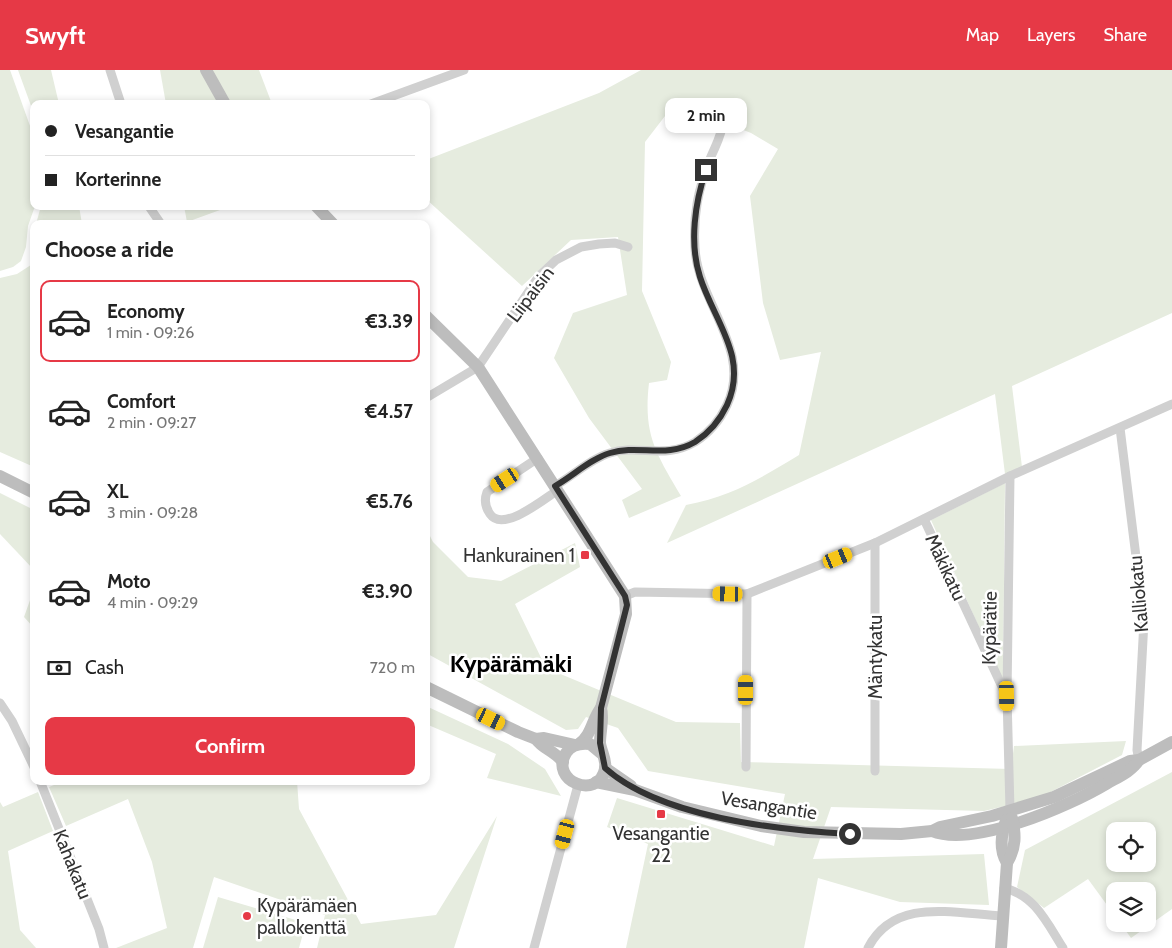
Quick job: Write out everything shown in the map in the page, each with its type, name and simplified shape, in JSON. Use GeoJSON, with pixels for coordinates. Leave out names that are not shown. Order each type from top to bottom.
{"type":"FeatureCollection","features":[{"type":"Feature","properties":{"kind":"street"},"geometry":{"type":"LineString","coordinates":[[110,70],[120,100]]}},
{"type":"Feature","properties":{"kind":"street"},"geometry":{"type":"LineString","coordinates":[[206,70],[223,100]]}},
{"type":"Feature","properties":{"kind":"street"},"geometry":{"type":"LineString","coordinates":[[382,100],[464,70]]}},
{"type":"Feature","properties":{"kind":"street"},"geometry":{"type":"LineString","coordinates":[[538,458],[487,492],[484,502],[493,519],[499,521],[510,520],[610,453],[669,451],[695,442],[714,426],[722,415],[729,401],[736,375],[733,355],[700,276],[695,248],[697,195],[722,134],[723,121]]}},
{"type":"Feature","properties":{"kind":"street"},"geometry":{"type":"LineString","coordinates":[[320,210],[329,220]]}},
{"type":"Feature","properties":{"kind":"street","name":"Liipaisin"},"geometry":{"type":"LineString","coordinates":[[478,367],[539,276],[556,260],[581,247],[615,243],[628,247]]}},
{"type":"Feature","properties":{"kind":"street"},"geometry":{"type":"LineString","coordinates":[[430,320],[478,367],[625,596],[626,614],[601,708],[602,754],[605,768],[596,782],[577,792],[534,948]]}},
{"type":"Feature","properties":{"kind":"street"},"geometry":{"type":"LineString","coordinates":[[430,396],[478,367]]}},
{"type":"Feature","properties":{"kind":"street"},"geometry":{"type":"LineString","coordinates":[[625,596],[635,592],[747,594],[875,543],[1010,476],[1172,404]]}},
{"type":"Feature","properties":{"kind":"street","name":"Kalliokatu"},"geometry":{"type":"LineString","coordinates":[[1120,428],[1144,621],[1136,750],[1139,760]]}},
{"type":"Feature","properties":{"kind":"street"},"geometry":{"type":"LineString","coordinates":[[0,476],[30,491]]}},
{"type":"Feature","properties":{"kind":"street","name":"Kypärätie"},"geometry":{"type":"LineString","coordinates":[[1001,948],[1007,863],[1013,854],[1014,846],[1009,826],[1007,696],[1010,476]]}},
{"type":"Feature","properties":{"kind":"street","name":"Mäkikatu"},"geometry":{"type":"LineString","coordinates":[[924,519],[1007,696]]}},
{"type":"Feature","properties":{"kind":"street","name":"Mäntykatu"},"geometry":{"type":"LineString","coordinates":[[875,543],[875,771]]}},
{"type":"Feature","properties":{"kind":"street"},"geometry":{"type":"LineString","coordinates":[[746,767],[747,594]]}},
{"type":"Feature","properties":{"kind":"street"},"geometry":{"type":"LineString","coordinates":[[430,689],[536,739],[544,738],[577,745],[590,744],[602,754]]}},
{"type":"Feature","properties":{"kind":"street"},"geometry":{"type":"LineString","coordinates":[[0,703],[12,721],[30,759]]}},
{"type":"Feature","properties":{"kind":"street"},"geometry":{"type":"LineString","coordinates":[[563,762],[568,751],[588,736],[596,713],[601,708]]}},
{"type":"Feature","properties":{"kind":"street"},"geometry":{"type":"LineString","coordinates":[[536,739],[540,746],[558,755],[563,762],[565,774],[577,792]]}},
{"type":"Feature","properties":{"kind":"street","name":"Vesangantie"},"geometry":{"type":"LineString","coordinates":[[596,782],[635,790],[682,807],[727,819],[795,830],[850,834],[932,831],[940,827],[1054,797],[1130,761],[1139,760],[1172,742]]}},
{"type":"Feature","properties":{"kind":"street","name":"Vesangantie"},"geometry":{"type":"LineString","coordinates":[[932,831],[941,835],[1009,826],[1061,808],[1093,792],[1134,768],[1139,760]]}},
{"type":"Feature","properties":{"kind":"street","name":"Vesangantie"},"geometry":{"type":"LineString","coordinates":[[605,768],[635,790]]}},
{"type":"Feature","properties":{"kind":"street","name":"Kahakatu"},"geometry":{"type":"LineString","coordinates":[[42,785],[99,929],[104,948]]}},
{"type":"Feature","properties":{"kind":"street"},"geometry":{"type":"LineString","coordinates":[[1004,888],[1024,896],[1038,908],[1063,948]]}},
{"type":"Feature","properties":{"kind":"street"},"geometry":{"type":"LineString","coordinates":[[868,948],[884,926],[909,914],[936,912],[1003,916]]}},
{"type":"Feature","properties":{"kind":"shaded area"},"geometry":{"type":"Polygon","coordinates":[[[0,70],[10,70],[30,126],[30,210],[34,210],[28,226],[26,247],[21,261],[13,267],[0,271],[0,70]]]}},
{"type":"Feature","properties":{"kind":"shaded area"},"geometry":{"type":"Polygon","coordinates":[[[18,70],[51,70],[58,100],[30,100],[30,103],[18,70]]]}},
{"type":"Feature","properties":{"kind":"shaded area"},"geometry":{"type":"Polygon","coordinates":[[[160,70],[259,70],[270,100],[165,100],[160,70]]]}},
{"type":"Feature","properties":{"kind":"shaded area"},"geometry":{"type":"Polygon","coordinates":[[[641,70],[1172,70],[1172,313],[1012,386],[1022,467],[1005,474],[995,394],[667,543],[686,505],[732,492],[799,455],[821,352],[780,360],[763,303],[750,196],[778,149],[751,133],[675,103],[645,142],[642,291],[671,362],[667,380],[649,383],[648,417],[653,443],[658,455],[681,496],[629,518],[622,500],[642,489],[589,418],[554,358],[573,313],[627,295],[618,237],[571,240],[522,286],[430,203],[430,158],[599,93],[641,70]]]}},
{"type":"Feature","properties":{"kind":"shaded area"},"geometry":{"type":"Polygon","coordinates":[[[40,210],[80,210],[81,220],[37,220],[40,210]]]}},
{"type":"Feature","properties":{"kind":"shaded area"},"geometry":{"type":"Polygon","coordinates":[[[185,210],[220,210],[192,220],[187,220],[185,210]]]}},
{"type":"Feature","properties":{"kind":"shaded area"},"geometry":{"type":"Polygon","coordinates":[[[30,266],[30,465],[0,452],[0,278],[17,274],[30,266]]]}},
{"type":"Feature","properties":{"kind":"shaded area"},"geometry":{"type":"Polygon","coordinates":[[[1005,483],[1003,681],[931,520],[1005,483]]]}},
{"type":"Feature","properties":{"kind":"shaded area"},"geometry":{"type":"Polygon","coordinates":[[[0,493],[30,508],[30,566],[0,534],[0,493]]]}},
{"type":"Feature","properties":{"kind":"shaded area"},"geometry":{"type":"Polygon","coordinates":[[[430,536],[433,542],[468,577],[501,581],[575,543],[580,567],[515,604],[546,668],[676,722],[740,723],[741,762],[1011,769],[1014,746],[1126,741],[1122,755],[1039,798],[984,811],[831,807],[813,859],[984,854],[989,905],[900,902],[818,878],[804,948],[626,948],[648,844],[607,827],[617,798],[774,846],[785,794],[648,771],[618,728],[586,717],[578,729],[566,730],[430,655],[430,536]]]}},
{"type":"Feature","properties":{"kind":"shaded area"},"geometry":{"type":"Polygon","coordinates":[[[30,600],[30,624],[24,617],[30,600]]]}},
{"type":"Feature","properties":{"kind":"shaded area"},"geometry":{"type":"Polygon","coordinates":[[[430,708],[508,744],[545,769],[561,796],[487,778],[496,754],[430,726],[430,708]]]}},
{"type":"Feature","properties":{"kind":"shaded area"},"geometry":{"type":"Polygon","coordinates":[[[1172,772],[1172,909],[1156,920],[1156,882],[1106,882],[1106,904],[1088,879],[1044,908],[1017,887],[1025,850],[1172,772]]]}},
{"type":"Feature","properties":{"kind":"shaded area"},"geometry":{"type":"Polygon","coordinates":[[[54,785],[297,785],[299,809],[361,924],[436,915],[497,816],[454,948],[317,948],[325,915],[214,877],[193,948],[116,948],[167,928],[152,862],[128,799],[66,826],[49,787],[54,785]]]}},
{"type":"Feature","properties":{"kind":"shaded area"},"geometry":{"type":"Polygon","coordinates":[[[38,792],[53,831],[8,851],[20,930],[36,948],[0,948],[0,802],[3,807],[38,792]]]}},
{"type":"Feature","properties":{"kind":"shaded area","name":"Kypärämäen pallokenttä"},"geometry":{"type":"Polygon","coordinates":[[[218,897],[306,923],[299,948],[203,948],[218,897]]]}},
{"type":"Feature","properties":{"kind":"shaded area"},"geometry":{"type":"Polygon","coordinates":[[[1127,932],[1139,932],[1131,938],[1127,932]]]}},
{"type":"Feature","properties":{"kind":"place","name":"Hankurainen 1"},"geometry":{"type":"Point","coordinates":[585,555]}},
{"type":"Feature","properties":{"kind":"place","name":"Vesangantie 22"},"geometry":{"type":"Point","coordinates":[661,814]}},
{"type":"Feature","properties":{"kind":"place","name":"Kypärämäen pallokenttä"},"geometry":{"type":"Point","coordinates":[247,916]}},
{"type":"Feature","properties":{"kind":"district","name":"Kypärämäki"},"geometry":{"type":"Point","coordinates":[511,664]}},
{"type":"Feature","properties":{"kind":"route"},"geometry":{"type":"LineString","coordinates":[[706,170],[697,195],[695,248],[700,276],[733,355],[736,375],[732,394],[722,415],[706,434],[683,448],[669,451],[610,453],[592,462],[555,486],[625,596],[627,605],[601,708],[600,743],[605,768],[635,790],[682,807],[761,826],[804,832],[850,834]]}}]}
